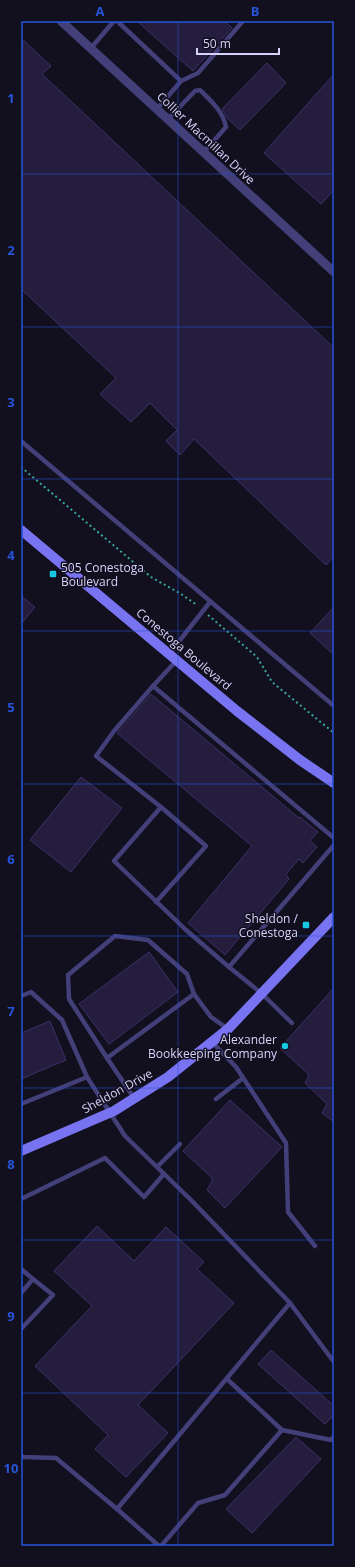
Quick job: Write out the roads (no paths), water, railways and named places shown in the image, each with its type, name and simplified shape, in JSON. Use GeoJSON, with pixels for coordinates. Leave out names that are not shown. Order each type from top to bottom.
{"type":"FeatureCollection","features":[{"type":"Feature","properties":{"kind":"street","name":"Collier Macmillan Drive"},"geometry":{"type":"LineString","coordinates":[[61,21],[334,272]]}},
{"type":"Feature","properties":{"kind":"street","name":"Conestoga Boulevard"},"geometry":{"type":"LineString","coordinates":[[21,530],[293,755],[334,784]]}},
{"type":"Feature","properties":{"kind":"street","name":"Sheldon Drive"},"geometry":{"type":"LineString","coordinates":[[21,1151],[110,1112],[168,1078],[228,1029],[334,917]]}},
{"type":"Feature","properties":{"kind":"lane"},"geometry":{"type":"LineString","coordinates":[[91,48],[116,21],[181,80]]}},
{"type":"Feature","properties":{"kind":"lane"},"geometry":{"type":"LineString","coordinates":[[157,109],[181,80],[198,73],[243,21]]}},
{"type":"Feature","properties":{"kind":"lane"},"geometry":{"type":"LineString","coordinates":[[168,119],[195,91],[200,90],[217,107],[225,119],[226,127],[204,152]]}},
{"type":"Feature","properties":{"kind":"lane"},"geometry":{"type":"LineString","coordinates":[[21,441],[334,706]]}},
{"type":"Feature","properties":{"kind":"lane"},"geometry":{"type":"LineString","coordinates":[[156,902],[206,846],[161,807],[96,756],[114,731],[153,686],[203,610],[210,602]]}},
{"type":"Feature","properties":{"kind":"lane"},"geometry":{"type":"LineString","coordinates":[[153,686],[334,838]]}},
{"type":"Feature","properties":{"kind":"lane"},"geometry":{"type":"LineString","coordinates":[[161,807],[114,861],[186,930],[262,994],[292,1023]]}},
{"type":"Feature","properties":{"kind":"lane"},"geometry":{"type":"LineString","coordinates":[[230,967],[334,846]]}},
{"type":"Feature","properties":{"kind":"lane"},"geometry":{"type":"LineString","coordinates":[[134,1098],[69,999],[68,975],[115,936],[148,940],[187,974],[194,994],[211,1016],[228,1029]]}},
{"type":"Feature","properties":{"kind":"lane"},"geometry":{"type":"LineString","coordinates":[[21,996],[31,992],[62,1020],[87,1077],[125,1136],[192,1201],[290,1303],[334,1362]]}},
{"type":"Feature","properties":{"kind":"lane"},"geometry":{"type":"LineString","coordinates":[[108,1058],[194,994]]}},
{"type":"Feature","properties":{"kind":"lane"},"geometry":{"type":"LineString","coordinates":[[212,1042],[236,1067],[286,1143],[288,1212],[315,1246]]}},
{"type":"Feature","properties":{"kind":"lane"},"geometry":{"type":"LineString","coordinates":[[21,1104],[87,1077]]}},
{"type":"Feature","properties":{"kind":"lane"},"geometry":{"type":"LineString","coordinates":[[216,1099],[243,1078]]}},
{"type":"Feature","properties":{"kind":"lane"},"geometry":{"type":"LineString","coordinates":[[157,1167],[180,1144]]}},
{"type":"Feature","properties":{"kind":"lane"},"geometry":{"type":"LineString","coordinates":[[21,1199],[105,1158],[144,1197],[164,1174]]}},
{"type":"Feature","properties":{"kind":"lane"},"geometry":{"type":"LineString","coordinates":[[21,1269],[53,1295],[21,1329]]}},
{"type":"Feature","properties":{"kind":"lane"},"geometry":{"type":"LineString","coordinates":[[21,1293],[33,1279]]}},
{"type":"Feature","properties":{"kind":"lane"},"geometry":{"type":"LineString","coordinates":[[116,1509],[290,1303]]}},
{"type":"Feature","properties":{"kind":"lane"},"geometry":{"type":"LineString","coordinates":[[227,1378],[282,1430],[331,1440],[334,1436]]}},
{"type":"Feature","properties":{"kind":"lane"},"geometry":{"type":"LineString","coordinates":[[21,1455],[23,1457],[56,1458],[160,1546],[198,1503],[225,1495],[282,1430]]}},
{"type":"Feature","properties":{"kind":"place","name":"505 Conestoga Boulevard"},"geometry":{"type":"Point","coordinates":[53,574]}},
{"type":"Feature","properties":{"kind":"place","name":"Sheldon / Conestoga"},"geometry":{"type":"Point","coordinates":[306,925]}},
{"type":"Feature","properties":{"kind":"place","name":"Alexander Bookkeeping Company"},"geometry":{"type":"Point","coordinates":[285,1046]}}]}
